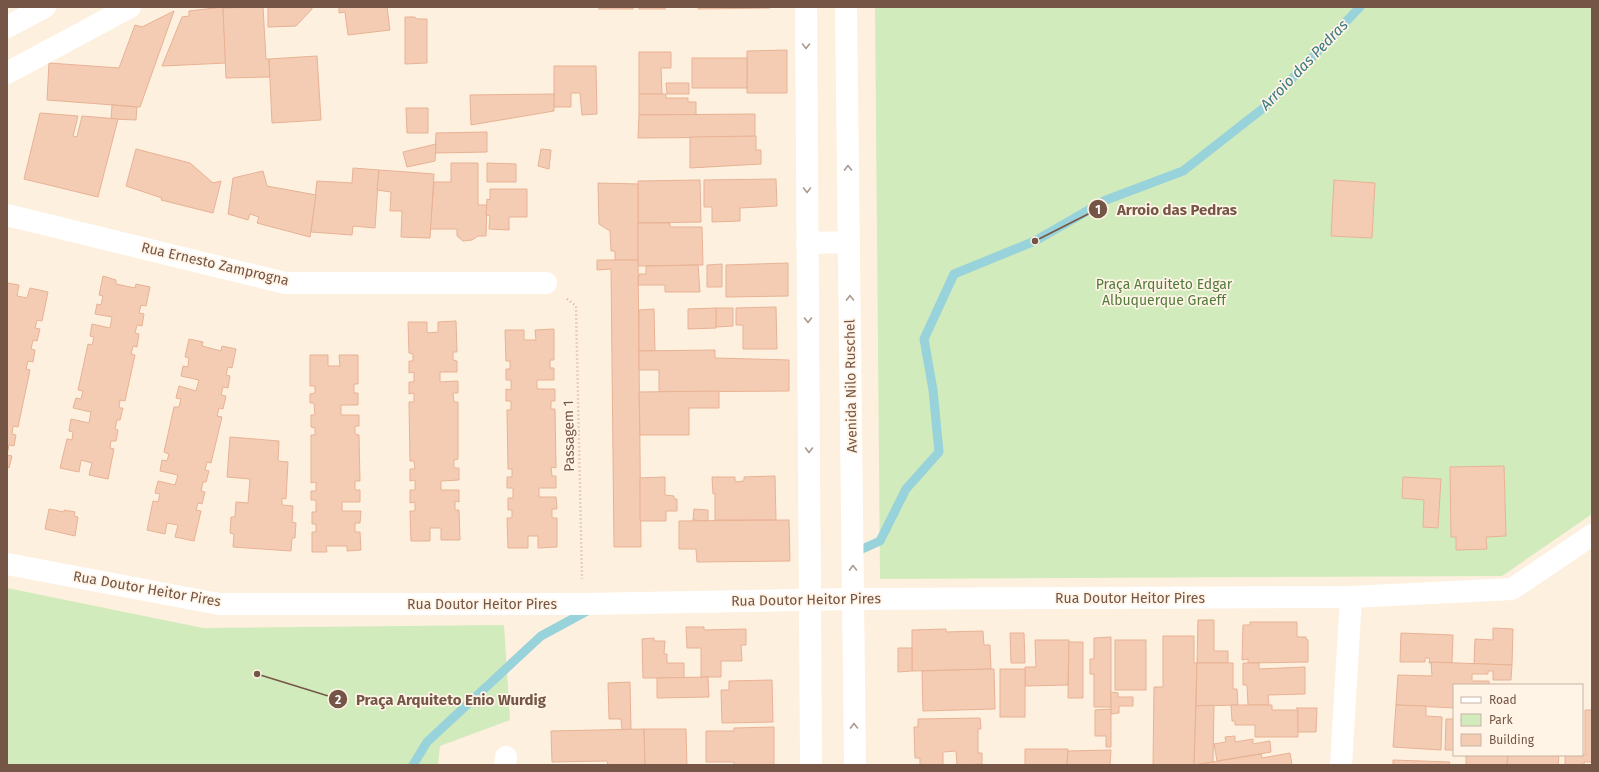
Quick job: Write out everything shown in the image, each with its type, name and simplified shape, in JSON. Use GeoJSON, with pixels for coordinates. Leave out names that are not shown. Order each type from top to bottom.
{"type":"FeatureCollection","features":[{"type":"Feature","properties":{"kind":"street"},"geometry":{"type":"LineString","coordinates":[[7,27],[45,7]]}},
{"type":"Feature","properties":{"kind":"street"},"geometry":{"type":"LineString","coordinates":[[7,72],[130,7]]}},
{"type":"Feature","properties":{"kind":"street"},"geometry":{"type":"LineString","coordinates":[[806,7],[811,765]]}},
{"type":"Feature","properties":{"kind":"street","name":"Avenida Nilo Ruschel"},"geometry":{"type":"LineString","coordinates":[[846,7],[855,765]]}},
{"type":"Feature","properties":{"kind":"street","name":"Rua Ernesto Zamprogna"},"geometry":{"type":"LineString","coordinates":[[7,215],[285,283],[546,283]]}},
{"type":"Feature","properties":{"kind":"street"},"geometry":{"type":"LineString","coordinates":[[807,243],[849,242]]}},
{"type":"Feature","properties":{"kind":"street","name":"Rua Doutor Heitor Pires"},"geometry":{"type":"LineString","coordinates":[[7,564],[219,604],[582,604],[853,599],[1351,597],[1512,588],[1592,535]]}},
{"type":"Feature","properties":{"kind":"street"},"geometry":{"type":"LineString","coordinates":[[1341,765],[1351,597]]}},
{"type":"Feature","properties":{"kind":"path","name":"Passagem 1"},"geometry":{"type":"LineString","coordinates":[[546,283],[576,306],[582,604]]}},
{"type":"Feature","properties":{"kind":"green space","name":"Praça Arquiteto Edgar Albuquerque Graeff"},"geometry":{"type":"Polygon","coordinates":[[[875,7],[1592,7],[1592,514],[1502,576],[880,579],[875,7]]]}},
{"type":"Feature","properties":{"kind":"green space"},"geometry":{"type":"Polygon","coordinates":[[[7,588],[203,628],[504,625],[510,720],[440,746],[438,765],[7,765],[7,588]]]}},
{"type":"Feature","properties":{"kind":"building"},"geometry":{"type":"Polygon","coordinates":[[[223,7],[226,63],[162,66],[182,17],[189,16],[189,11],[223,7]]]}},
{"type":"Feature","properties":{"kind":"building"},"geometry":{"type":"Polygon","coordinates":[[[263,7],[266,59],[269,59],[270,77],[226,78],[223,8],[263,7]]]}},
{"type":"Feature","properties":{"kind":"building"},"geometry":{"type":"Polygon","coordinates":[[[268,7],[312,7],[312,9],[296,26],[268,27],[268,7]]]}},
{"type":"Feature","properties":{"kind":"building"},"geometry":{"type":"Polygon","coordinates":[[[339,7],[387,7],[390,30],[348,35],[345,12],[339,13],[339,7]]]}},
{"type":"Feature","properties":{"kind":"building"},"geometry":{"type":"Polygon","coordinates":[[[599,7],[633,7],[633,9],[599,9],[599,7]]]}},
{"type":"Feature","properties":{"kind":"building"},"geometry":{"type":"Polygon","coordinates":[[[639,7],[665,7],[665,9],[639,9],[639,7]]]}},
{"type":"Feature","properties":{"kind":"building"},"geometry":{"type":"Polygon","coordinates":[[[698,7],[770,7],[770,8],[698,9],[698,7]]]}},
{"type":"Feature","properties":{"kind":"building"},"geometry":{"type":"Polygon","coordinates":[[[174,11],[140,107],[47,100],[49,63],[119,68],[135,25],[142,27],[174,11]]]}},
{"type":"Feature","properties":{"kind":"building"},"geometry":{"type":"Polygon","coordinates":[[[405,17],[427,19],[427,63],[405,64],[405,17]]]}},
{"type":"Feature","properties":{"kind":"building"},"geometry":{"type":"Polygon","coordinates":[[[787,50],[787,93],[747,93],[747,51],[787,50]]]}},
{"type":"Feature","properties":{"kind":"building"},"geometry":{"type":"Polygon","coordinates":[[[639,52],[671,52],[671,68],[661,68],[662,94],[639,94],[639,52]]]}},
{"type":"Feature","properties":{"kind":"building"},"geometry":{"type":"Polygon","coordinates":[[[317,56],[321,120],[272,123],[269,59],[317,56]]]}},
{"type":"Feature","properties":{"kind":"building"},"geometry":{"type":"Polygon","coordinates":[[[692,58],[747,58],[747,88],[692,88],[692,58]]]}},
{"type":"Feature","properties":{"kind":"building"},"geometry":{"type":"Polygon","coordinates":[[[554,66],[596,66],[597,114],[582,115],[580,93],[571,93],[571,107],[554,107],[554,66]]]}},
{"type":"Feature","properties":{"kind":"building"},"geometry":{"type":"Polygon","coordinates":[[[666,83],[689,83],[689,94],[667,94],[666,83]]]}},
{"type":"Feature","properties":{"kind":"building"},"geometry":{"type":"Polygon","coordinates":[[[554,94],[554,111],[471,125],[470,95],[554,94]]]}},
{"type":"Feature","properties":{"kind":"building"},"geometry":{"type":"Polygon","coordinates":[[[639,94],[666,94],[666,98],[688,98],[688,102],[696,102],[696,115],[639,115],[639,94]]]}},
{"type":"Feature","properties":{"kind":"building"},"geometry":{"type":"Polygon","coordinates":[[[112,105],[137,107],[136,120],[111,119],[112,105]]]}},
{"type":"Feature","properties":{"kind":"building"},"geometry":{"type":"Polygon","coordinates":[[[406,108],[428,108],[428,133],[407,133],[406,108]]]}},
{"type":"Feature","properties":{"kind":"building"},"geometry":{"type":"Polygon","coordinates":[[[40,113],[78,116],[73,136],[77,137],[82,116],[118,119],[98,197],[24,179],[40,113]]]}},
{"type":"Feature","properties":{"kind":"building"},"geometry":{"type":"Polygon","coordinates":[[[755,114],[755,137],[638,138],[639,115],[755,114]]]}},
{"type":"Feature","properties":{"kind":"building"},"geometry":{"type":"Polygon","coordinates":[[[487,132],[487,152],[435,153],[436,133],[487,132]]]}},
{"type":"Feature","properties":{"kind":"building"},"geometry":{"type":"Polygon","coordinates":[[[756,136],[756,150],[761,150],[761,164],[690,168],[690,137],[756,136]]]}},
{"type":"Feature","properties":{"kind":"building"},"geometry":{"type":"Polygon","coordinates":[[[436,144],[435,161],[407,167],[403,152],[436,144]]]}},
{"type":"Feature","properties":{"kind":"building"},"geometry":{"type":"Polygon","coordinates":[[[136,149],[190,163],[213,183],[221,181],[213,213],[161,200],[162,198],[126,186],[136,149]]]}},
{"type":"Feature","properties":{"kind":"building"},"geometry":{"type":"Polygon","coordinates":[[[541,149],[551,150],[549,169],[538,166],[541,149]]]}},
{"type":"Feature","properties":{"kind":"building"},"geometry":{"type":"Polygon","coordinates":[[[451,163],[478,163],[478,205],[487,205],[486,236],[478,236],[472,240],[463,241],[457,236],[457,229],[430,229],[434,182],[451,182],[451,163]]]}},
{"type":"Feature","properties":{"kind":"building"},"geometry":{"type":"Polygon","coordinates":[[[487,163],[516,164],[516,182],[487,182],[487,163]]]}},
{"type":"Feature","properties":{"kind":"building"},"geometry":{"type":"Polygon","coordinates":[[[353,168],[379,170],[375,228],[353,226],[352,235],[311,232],[317,181],[352,183],[353,168]]]}},
{"type":"Feature","properties":{"kind":"building"},"geometry":{"type":"Polygon","coordinates":[[[379,170],[434,174],[430,238],[401,237],[402,211],[390,211],[391,192],[377,190],[379,170]]]}},
{"type":"Feature","properties":{"kind":"building"},"geometry":{"type":"Polygon","coordinates":[[[263,171],[267,186],[316,195],[310,237],[257,223],[259,217],[250,214],[248,220],[228,214],[233,178],[263,171]]]}},
{"type":"Feature","properties":{"kind":"building"},"geometry":{"type":"Polygon","coordinates":[[[776,179],[777,206],[740,208],[740,221],[712,222],[712,207],[704,207],[704,180],[776,179]]]}},
{"type":"Feature","properties":{"kind":"building"},"geometry":{"type":"Polygon","coordinates":[[[700,180],[701,222],[638,223],[638,181],[700,180]]]}},
{"type":"Feature","properties":{"kind":"building"},"geometry":{"type":"Polygon","coordinates":[[[1334,180],[1375,183],[1372,238],[1331,236],[1334,180]]]}},
{"type":"Feature","properties":{"kind":"building"},"geometry":{"type":"Polygon","coordinates":[[[598,183],[638,184],[638,260],[615,260],[615,251],[611,251],[610,231],[599,224],[598,183]]]}},
{"type":"Feature","properties":{"kind":"building"},"geometry":{"type":"Polygon","coordinates":[[[490,189],[527,189],[527,217],[509,217],[509,230],[489,229],[490,216],[486,215],[487,199],[490,200],[490,189]]]}},
{"type":"Feature","properties":{"kind":"building"},"geometry":{"type":"Polygon","coordinates":[[[638,223],[670,223],[670,227],[702,227],[703,265],[638,266],[638,223]]]}},
{"type":"Feature","properties":{"kind":"building"},"geometry":{"type":"Polygon","coordinates":[[[597,260],[638,260],[641,547],[614,547],[611,269],[597,270],[597,260]]]}},
{"type":"Feature","properties":{"kind":"building"},"geometry":{"type":"Polygon","coordinates":[[[788,263],[788,296],[726,297],[726,265],[788,263]]]}},
{"type":"Feature","properties":{"kind":"building"},"geometry":{"type":"Polygon","coordinates":[[[722,264],[722,287],[707,287],[707,265],[722,264]]]}},
{"type":"Feature","properties":{"kind":"building"},"geometry":{"type":"Polygon","coordinates":[[[698,265],[700,292],[665,292],[665,285],[638,285],[639,274],[646,274],[646,266],[698,265]]]}},
{"type":"Feature","properties":{"kind":"building"},"geometry":{"type":"Polygon","coordinates":[[[103,276],[116,280],[116,284],[135,288],[136,284],[150,287],[146,306],[141,305],[139,313],[144,314],[142,326],[137,325],[135,333],[139,334],[137,347],[133,346],[131,354],[135,355],[125,401],[120,400],[119,408],[123,408],[120,420],[117,420],[115,429],[118,430],[116,441],[111,441],[110,448],[114,449],[108,479],[89,475],[92,463],[81,460],[79,472],[60,468],[67,439],[72,440],[73,432],[69,431],[71,419],[89,423],[91,412],[73,408],[76,398],[81,399],[83,391],[78,390],[88,344],[92,345],[94,337],[90,336],[92,324],[110,328],[112,317],[95,314],[97,304],[101,305],[103,296],[99,295],[103,276]]]}},
{"type":"Feature","properties":{"kind":"building"},"geometry":{"type":"Polygon","coordinates":[[[7,283],[19,285],[17,296],[27,298],[30,288],[48,292],[42,321],[37,320],[35,328],[40,329],[37,341],[33,340],[31,349],[35,350],[33,362],[28,361],[26,369],[30,370],[18,427],[13,426],[12,434],[16,435],[14,446],[9,445],[7,455],[7,283]]]}},
{"type":"Feature","properties":{"kind":"building"},"geometry":{"type":"Polygon","coordinates":[[[776,307],[777,349],[743,349],[743,325],[736,325],[736,308],[776,307]]]}},
{"type":"Feature","properties":{"kind":"building"},"geometry":{"type":"Polygon","coordinates":[[[716,308],[733,308],[733,326],[716,327],[716,308]]]}},
{"type":"Feature","properties":{"kind":"building"},"geometry":{"type":"Polygon","coordinates":[[[716,308],[716,328],[688,329],[688,309],[716,308]]]}},
{"type":"Feature","properties":{"kind":"building"},"geometry":{"type":"Polygon","coordinates":[[[654,309],[655,351],[639,351],[639,310],[654,309]]]}},
{"type":"Feature","properties":{"kind":"building"},"geometry":{"type":"Polygon","coordinates":[[[456,321],[457,352],[453,352],[453,360],[457,361],[457,372],[440,372],[440,382],[458,381],[458,393],[453,393],[454,402],[458,402],[458,459],[454,460],[454,468],[459,468],[459,480],[441,481],[441,490],[459,490],[459,502],[455,501],[455,510],[459,510],[460,540],[441,540],[441,528],[430,528],[430,541],[411,541],[410,511],[415,511],[415,502],[410,503],[410,490],[415,490],[415,480],[410,481],[410,469],[415,469],[414,461],[410,461],[409,402],[414,402],[414,393],[409,394],[409,382],[414,382],[414,372],[409,373],[409,361],[413,361],[413,354],[409,353],[408,322],[427,322],[427,333],[438,332],[438,322],[456,321]]]}},
{"type":"Feature","properties":{"kind":"building"},"geometry":{"type":"Polygon","coordinates":[[[554,329],[554,360],[550,360],[550,368],[554,368],[554,380],[537,380],[537,389],[555,389],[555,401],[551,401],[551,409],[555,409],[556,468],[551,467],[552,476],[556,476],[556,488],[539,488],[539,497],[556,497],[557,509],[552,509],[552,518],[557,518],[557,547],[538,548],[538,536],[528,536],[528,548],[508,548],[507,518],[512,518],[512,510],[508,510],[508,498],[513,498],[513,488],[507,488],[507,477],[512,477],[512,469],[508,469],[507,410],[511,410],[511,401],[506,401],[506,389],[511,390],[511,380],[506,380],[506,369],[510,369],[510,361],[506,361],[505,330],[524,330],[524,340],[536,340],[535,330],[554,329]]]}},
{"type":"Feature","properties":{"kind":"building"},"geometry":{"type":"Polygon","coordinates":[[[189,339],[203,342],[202,346],[221,351],[222,346],[236,349],[232,368],[228,367],[226,375],[230,376],[228,388],[223,387],[221,395],[226,396],[223,409],[219,408],[217,416],[222,417],[211,463],[207,462],[205,470],[209,471],[206,482],[203,482],[201,491],[205,492],[202,504],[198,503],[196,510],[201,511],[194,541],[175,537],[178,525],[167,523],[165,534],[147,530],[153,501],[158,502],[160,494],[155,493],[158,481],[175,485],[178,475],[160,471],[162,460],[167,461],[169,454],[164,452],[174,407],[179,407],[181,399],[176,398],[179,386],[196,391],[199,380],[181,376],[183,366],[188,367],[189,358],[185,357],[189,339]]]}},
{"type":"Feature","properties":{"kind":"building"},"geometry":{"type":"Polygon","coordinates":[[[715,350],[715,358],[789,360],[789,391],[659,392],[659,370],[639,370],[639,351],[715,350]]]}},
{"type":"Feature","properties":{"kind":"building"},"geometry":{"type":"Polygon","coordinates":[[[310,355],[328,355],[328,366],[340,366],[339,355],[358,355],[358,384],[354,384],[354,393],[358,393],[358,405],[341,405],[341,415],[359,415],[359,426],[355,426],[355,434],[359,435],[360,481],[355,481],[355,490],[360,490],[360,502],[342,502],[342,511],[361,511],[360,523],[355,523],[355,532],[360,532],[361,550],[347,551],[347,546],[326,546],[327,552],[312,552],[312,532],[316,532],[316,524],[312,524],[312,512],[316,512],[316,500],[311,500],[311,491],[316,491],[316,482],[311,483],[311,435],[315,435],[315,428],[311,427],[311,415],[315,415],[314,403],[310,403],[310,394],[315,393],[315,386],[310,386],[310,355]]]}},
{"type":"Feature","properties":{"kind":"building"},"geometry":{"type":"Polygon","coordinates":[[[719,391],[719,408],[689,408],[689,435],[640,435],[639,392],[719,391]]]}},
{"type":"Feature","properties":{"kind":"building"},"geometry":{"type":"Polygon","coordinates":[[[230,437],[279,441],[278,461],[288,462],[286,499],[282,498],[282,505],[293,506],[292,522],[296,523],[295,538],[292,538],[291,551],[233,547],[234,534],[230,533],[231,517],[235,517],[236,502],[248,503],[250,479],[227,477],[230,437]]]}},
{"type":"Feature","properties":{"kind":"building"},"geometry":{"type":"Polygon","coordinates":[[[7,455],[12,456],[9,468],[7,467],[7,455]]]}},
{"type":"Feature","properties":{"kind":"building"},"geometry":{"type":"Polygon","coordinates":[[[1504,466],[1506,536],[1486,537],[1487,549],[1456,550],[1456,537],[1451,537],[1450,467],[1504,466]]]}},
{"type":"Feature","properties":{"kind":"building"},"geometry":{"type":"Polygon","coordinates":[[[775,476],[776,520],[715,520],[715,493],[713,494],[712,477],[735,477],[735,482],[744,481],[744,477],[775,476]]]}},
{"type":"Feature","properties":{"kind":"building"},"geometry":{"type":"Polygon","coordinates":[[[665,477],[665,495],[674,496],[674,499],[677,499],[677,511],[666,511],[666,521],[640,521],[640,478],[665,477]]]}},
{"type":"Feature","properties":{"kind":"building"},"geometry":{"type":"Polygon","coordinates":[[[1403,477],[1441,479],[1438,528],[1423,527],[1424,500],[1402,498],[1403,477]]]}},
{"type":"Feature","properties":{"kind":"building"},"geometry":{"type":"Polygon","coordinates":[[[49,509],[64,512],[64,510],[75,512],[74,516],[78,517],[75,536],[45,529],[49,509]]]}},
{"type":"Feature","properties":{"kind":"building"},"geometry":{"type":"Polygon","coordinates":[[[694,509],[708,510],[708,521],[693,520],[694,509]]]}},
{"type":"Feature","properties":{"kind":"building"},"geometry":{"type":"Polygon","coordinates":[[[789,520],[790,561],[697,562],[696,549],[679,549],[679,521],[789,520]]]}},
{"type":"Feature","properties":{"kind":"building"},"geometry":{"type":"Polygon","coordinates":[[[1198,620],[1214,620],[1214,651],[1228,651],[1228,663],[1197,663],[1198,620]]]}},
{"type":"Feature","properties":{"kind":"building"},"geometry":{"type":"Polygon","coordinates":[[[1250,622],[1297,622],[1297,637],[1306,637],[1308,640],[1308,662],[1248,663],[1248,659],[1242,660],[1243,625],[1250,625],[1250,622]]]}},
{"type":"Feature","properties":{"kind":"building"},"geometry":{"type":"Polygon","coordinates":[[[686,627],[704,627],[704,630],[746,629],[746,645],[741,645],[742,661],[721,661],[721,677],[701,677],[701,648],[687,648],[686,627]]]}},
{"type":"Feature","properties":{"kind":"building"},"geometry":{"type":"Polygon","coordinates":[[[1493,628],[1513,629],[1512,665],[1474,664],[1475,639],[1493,640],[1493,628]]]}},
{"type":"Feature","properties":{"kind":"building"},"geometry":{"type":"Polygon","coordinates":[[[946,629],[946,632],[983,631],[984,645],[990,645],[991,669],[912,671],[912,630],[946,629]]]}},
{"type":"Feature","properties":{"kind":"building"},"geometry":{"type":"Polygon","coordinates":[[[1010,633],[1024,633],[1025,663],[1011,663],[1010,633]]]}},
{"type":"Feature","properties":{"kind":"building"},"geometry":{"type":"Polygon","coordinates":[[[1401,633],[1453,635],[1452,663],[1429,663],[1430,658],[1425,658],[1425,662],[1400,662],[1401,633]]]}},
{"type":"Feature","properties":{"kind":"building"},"geometry":{"type":"Polygon","coordinates":[[[1163,636],[1194,636],[1194,663],[1197,663],[1194,765],[1153,765],[1154,687],[1163,687],[1163,636]]]}},
{"type":"Feature","properties":{"kind":"building"},"geometry":{"type":"Polygon","coordinates":[[[1111,637],[1111,707],[1094,707],[1094,674],[1090,674],[1090,659],[1094,659],[1094,638],[1111,637]]]}},
{"type":"Feature","properties":{"kind":"building"},"geometry":{"type":"Polygon","coordinates":[[[654,638],[654,641],[665,641],[664,654],[667,654],[667,663],[684,663],[684,678],[643,678],[642,639],[654,638]]]}},
{"type":"Feature","properties":{"kind":"building"},"geometry":{"type":"Polygon","coordinates":[[[1035,640],[1069,640],[1068,685],[1025,686],[1025,667],[1036,667],[1035,640]]]}},
{"type":"Feature","properties":{"kind":"building"},"geometry":{"type":"Polygon","coordinates":[[[1115,640],[1146,640],[1146,690],[1115,690],[1115,640]]]}},
{"type":"Feature","properties":{"kind":"building"},"geometry":{"type":"Polygon","coordinates":[[[1069,642],[1083,642],[1083,698],[1068,698],[1069,642]]]}},
{"type":"Feature","properties":{"kind":"building"},"geometry":{"type":"Polygon","coordinates":[[[898,648],[912,648],[912,671],[898,672],[898,648]]]}},
{"type":"Feature","properties":{"kind":"building"},"geometry":{"type":"Polygon","coordinates":[[[1431,662],[1512,665],[1511,680],[1493,680],[1493,671],[1488,671],[1488,674],[1472,674],[1472,681],[1489,681],[1489,684],[1453,684],[1453,708],[1396,705],[1398,675],[1432,676],[1431,662]]]}},
{"type":"Feature","properties":{"kind":"building"},"geometry":{"type":"Polygon","coordinates":[[[1197,663],[1233,663],[1233,689],[1237,689],[1238,705],[1196,706],[1197,663]]]}},
{"type":"Feature","properties":{"kind":"building"},"geometry":{"type":"Polygon","coordinates":[[[1243,663],[1259,663],[1259,669],[1305,667],[1305,694],[1268,695],[1269,705],[1248,705],[1247,685],[1243,685],[1243,663]]]}},
{"type":"Feature","properties":{"kind":"building"},"geometry":{"type":"Polygon","coordinates":[[[994,669],[995,709],[923,711],[922,671],[994,669]]]}},
{"type":"Feature","properties":{"kind":"building"},"geometry":{"type":"Polygon","coordinates":[[[1000,669],[1025,669],[1025,717],[1000,717],[1000,669]]]}},
{"type":"Feature","properties":{"kind":"building"},"geometry":{"type":"Polygon","coordinates":[[[708,677],[709,697],[657,698],[657,678],[708,677]]]}},
{"type":"Feature","properties":{"kind":"building"},"geometry":{"type":"Polygon","coordinates":[[[772,680],[773,722],[722,723],[721,690],[729,690],[729,681],[772,680]]]}},
{"type":"Feature","properties":{"kind":"building"},"geometry":{"type":"Polygon","coordinates":[[[630,682],[631,729],[622,730],[621,719],[609,719],[608,683],[630,682]]]}},
{"type":"Feature","properties":{"kind":"building"},"geometry":{"type":"Polygon","coordinates":[[[1111,692],[1118,693],[1118,697],[1133,697],[1133,706],[1119,706],[1119,713],[1111,714],[1111,692]]]}},
{"type":"Feature","properties":{"kind":"building"},"geometry":{"type":"Polygon","coordinates":[[[1214,705],[1213,762],[1194,765],[1196,706],[1214,705]]]}},
{"type":"Feature","properties":{"kind":"building"},"geometry":{"type":"Polygon","coordinates":[[[1231,705],[1272,705],[1272,710],[1298,710],[1298,737],[1255,737],[1255,725],[1235,725],[1235,721],[1232,721],[1231,705]]]}},
{"type":"Feature","properties":{"kind":"building"},"geometry":{"type":"Polygon","coordinates":[[[1396,705],[1426,706],[1426,716],[1442,717],[1441,750],[1393,747],[1396,705]]]}},
{"type":"Feature","properties":{"kind":"building"},"geometry":{"type":"Polygon","coordinates":[[[1296,708],[1317,708],[1316,732],[1298,732],[1298,710],[1296,708]]]}},
{"type":"Feature","properties":{"kind":"building"},"geometry":{"type":"Polygon","coordinates":[[[1111,709],[1111,747],[1106,747],[1106,736],[1095,736],[1095,710],[1111,709]]]}},
{"type":"Feature","properties":{"kind":"building"},"geometry":{"type":"Polygon","coordinates":[[[1585,710],[1592,710],[1592,762],[1584,762],[1584,765],[1565,765],[1565,756],[1585,755],[1585,710]]]}},
{"type":"Feature","properties":{"kind":"building"},"geometry":{"type":"Polygon","coordinates":[[[980,718],[981,729],[978,729],[978,753],[982,753],[982,764],[957,765],[956,751],[943,752],[943,765],[920,765],[920,758],[915,758],[914,727],[918,727],[918,719],[980,718]]]}},
{"type":"Feature","properties":{"kind":"building"},"geometry":{"type":"Polygon","coordinates":[[[1446,719],[1453,719],[1453,750],[1445,750],[1446,719]]]}},
{"type":"Feature","properties":{"kind":"building"},"geometry":{"type":"Polygon","coordinates":[[[774,727],[774,765],[734,765],[734,762],[706,762],[706,731],[734,731],[734,728],[774,727]]]}},
{"type":"Feature","properties":{"kind":"building"},"geometry":{"type":"Polygon","coordinates":[[[644,729],[645,765],[608,765],[607,761],[552,762],[551,731],[644,729]]]}},
{"type":"Feature","properties":{"kind":"building"},"geometry":{"type":"Polygon","coordinates":[[[644,729],[686,729],[687,765],[645,765],[644,729]]]}},
{"type":"Feature","properties":{"kind":"building"},"geometry":{"type":"Polygon","coordinates":[[[1235,736],[1235,742],[1253,739],[1253,744],[1270,741],[1271,752],[1217,761],[1214,744],[1226,742],[1225,737],[1235,736]]]}},
{"type":"Feature","properties":{"kind":"building"},"geometry":{"type":"Polygon","coordinates":[[[1025,749],[1068,749],[1067,765],[1025,765],[1025,749]]]}},
{"type":"Feature","properties":{"kind":"building"},"geometry":{"type":"Polygon","coordinates":[[[1111,750],[1110,765],[1067,765],[1068,751],[1111,750]]]}},
{"type":"Feature","properties":{"kind":"building"},"geometry":{"type":"Polygon","coordinates":[[[1290,753],[1292,765],[1195,765],[1261,754],[1262,758],[1290,753]]]}},
{"type":"Feature","properties":{"kind":"building"},"geometry":{"type":"Polygon","coordinates":[[[1466,756],[1508,756],[1507,765],[1466,765],[1466,756]]]}},
{"type":"Feature","properties":{"kind":"building"},"geometry":{"type":"Polygon","coordinates":[[[1508,756],[1559,756],[1558,765],[1507,765],[1508,756]]]}},
{"type":"Feature","properties":{"kind":"building"},"geometry":{"type":"Polygon","coordinates":[[[1393,760],[1450,762],[1449,765],[1393,765],[1393,760]]]}},
{"type":"Feature","properties":{"kind":"waterway","name":"Arroio das Pedras"},"geometry":{"type":"LineString","coordinates":[[860,550],[880,541],[906,489],[939,452],[933,390],[924,339],[954,274],[1035,241],[1106,200],[1183,171],[1266,106],[1360,7]]}},
{"type":"Feature","properties":{"kind":"waterway","name":"Arroio das Pedras"},"geometry":{"type":"LineString","coordinates":[[413,765],[427,742],[541,636],[589,610]]}},
{"type":"Feature","properties":{"kind":"place","name":"Arroio das Pedras"},"geometry":{"type":"Point","coordinates":[1035,241]}},
{"type":"Feature","properties":{"kind":"place","name":"Praça Arquiteto Enio Wurdig"},"geometry":{"type":"Point","coordinates":[257,674]}}]}
